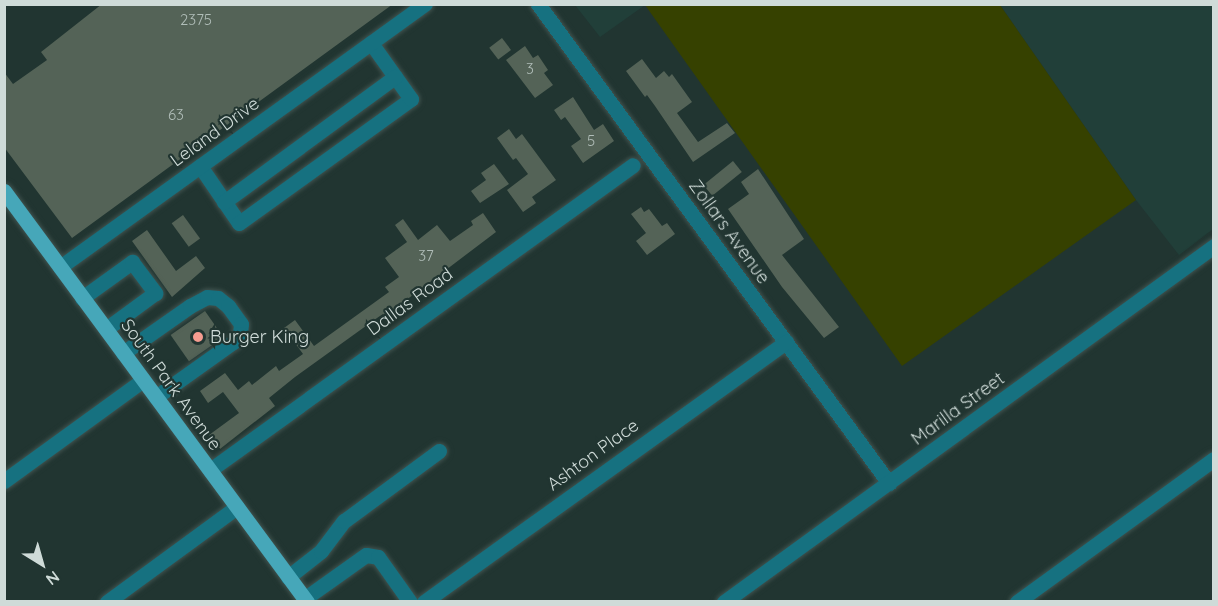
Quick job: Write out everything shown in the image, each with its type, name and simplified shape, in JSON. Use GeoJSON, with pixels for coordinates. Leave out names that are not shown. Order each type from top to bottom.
{"type":"FeatureCollection","features":[{"type":"Feature","properties":{"kind":"main road","name":"South Park Avenue"},"geometry":{"type":"LineString","coordinates":[[4,191],[305,600]]}},
{"type":"Feature","properties":{"kind":"street","name":"Leland Drive"},"geometry":{"type":"LineString","coordinates":[[60,267],[425,4]]}},
{"type":"Feature","properties":{"kind":"street","name":"Zollars Avenue"},"geometry":{"type":"LineString","coordinates":[[538,4],[889,483]]}},
{"type":"Feature","properties":{"kind":"street"},"geometry":{"type":"LineString","coordinates":[[200,166],[239,224],[411,99],[371,44]]}},
{"type":"Feature","properties":{"kind":"street"},"geometry":{"type":"LineString","coordinates":[[224,202],[395,77]]}},
{"type":"Feature","properties":{"kind":"street","name":"Dallas Road"},"geometry":{"type":"LineString","coordinates":[[210,470],[633,165]]}},
{"type":"Feature","properties":{"kind":"street","name":"Marilla Street"},"geometry":{"type":"LineString","coordinates":[[724,602],[1214,246]]}},
{"type":"Feature","properties":{"kind":"street"},"geometry":{"type":"LineString","coordinates":[[82,298],[132,262],[155,293],[106,329]]}},
{"type":"Feature","properties":{"kind":"street"},"geometry":{"type":"LineString","coordinates":[[123,353],[190,306],[207,297],[219,298],[228,306],[241,324],[240,334],[233,342],[156,397]]}},
{"type":"Feature","properties":{"kind":"street","name":"Ashton Place"},"geometry":{"type":"LineString","coordinates":[[424,602],[786,342]]}},
{"type":"Feature","properties":{"kind":"street"},"geometry":{"type":"LineString","coordinates":[[4,481],[143,380]]}},
{"type":"Feature","properties":{"kind":"street"},"geometry":{"type":"LineString","coordinates":[[288,577],[321,551],[344,521],[439,451]]}},
{"type":"Feature","properties":{"kind":"street"},"geometry":{"type":"LineString","coordinates":[[1017,602],[1214,459]]}},
{"type":"Feature","properties":{"kind":"street"},"geometry":{"type":"LineString","coordinates":[[107,602],[237,507]]}},
{"type":"Feature","properties":{"kind":"street"},"geometry":{"type":"LineString","coordinates":[[305,600],[366,555],[378,557],[410,602]]}},
{"type":"Feature","properties":{"kind":"shaded area"},"geometry":{"type":"Polygon","coordinates":[[[575,5],[645,5],[600,37],[575,5]]]}},
{"type":"Feature","properties":{"kind":"shaded area"},"geometry":{"type":"Polygon","coordinates":[[[1000,5],[1213,5],[1213,229],[1179,255],[1136,200],[1000,5]]]}},
{"type":"Feature","properties":{"kind":"green space"},"geometry":{"type":"Polygon","coordinates":[[[645,5],[1000,5],[1136,200],[902,366],[645,5]]]}},
{"type":"Feature","properties":{"kind":"building"},"geometry":{"type":"Polygon","coordinates":[[[102,4],[393,4],[72,238],[4,147],[4,72],[13,84],[47,60],[41,52],[102,4]]]}},
{"type":"Feature","properties":{"kind":"building"},"geometry":{"type":"Polygon","coordinates":[[[502,38],[511,50],[498,60],[489,48],[502,38]]]}},
{"type":"Feature","properties":{"kind":"building"},"geometry":{"type":"Polygon","coordinates":[[[525,46],[533,58],[538,55],[548,70],[544,73],[553,85],[535,98],[506,60],[525,46]]]}},
{"type":"Feature","properties":{"kind":"building"},"geometry":{"type":"Polygon","coordinates":[[[642,59],[656,78],[664,71],[669,77],[672,74],[692,102],[677,113],[698,142],[727,123],[735,133],[693,162],[647,95],[645,97],[626,71],[642,59]]]}},
{"type":"Feature","properties":{"kind":"building"},"geometry":{"type":"Polygon","coordinates":[[[573,97],[594,130],[603,124],[614,141],[583,163],[571,146],[581,139],[565,117],[561,120],[554,110],[573,97]]]}},
{"type":"Feature","properties":{"kind":"building"},"geometry":{"type":"Polygon","coordinates":[[[509,129],[516,139],[522,134],[556,180],[532,197],[536,203],[523,212],[507,190],[528,174],[516,158],[513,160],[497,138],[509,129]]]}},
{"type":"Feature","properties":{"kind":"building"},"geometry":{"type":"Polygon","coordinates":[[[733,161],[742,172],[712,196],[703,185],[733,161]]]}},
{"type":"Feature","properties":{"kind":"building"},"geometry":{"type":"Polygon","coordinates":[[[494,164],[509,184],[480,203],[471,191],[486,180],[481,173],[494,164]]]}},
{"type":"Feature","properties":{"kind":"building"},"geometry":{"type":"Polygon","coordinates":[[[758,169],[804,239],[782,255],[839,327],[824,338],[782,287],[728,209],[749,194],[741,182],[758,169]]]}},
{"type":"Feature","properties":{"kind":"building"},"geometry":{"type":"Polygon","coordinates":[[[641,207],[644,212],[649,209],[662,226],[667,223],[675,234],[647,255],[636,241],[646,233],[631,214],[641,207]]]}},
{"type":"Feature","properties":{"kind":"building"},"geometry":{"type":"Polygon","coordinates":[[[483,213],[496,232],[393,310],[395,314],[387,320],[383,314],[295,377],[269,398],[275,406],[220,449],[209,435],[239,413],[223,392],[208,403],[200,391],[225,373],[238,390],[249,381],[252,385],[276,366],[279,371],[303,354],[284,328],[295,320],[314,346],[389,292],[385,287],[399,277],[385,258],[407,242],[395,225],[403,219],[418,240],[437,225],[450,241],[473,225],[471,221],[483,213]]]}},
{"type":"Feature","properties":{"kind":"building"},"geometry":{"type":"Polygon","coordinates":[[[183,215],[200,238],[189,247],[172,223],[183,215]]]}},
{"type":"Feature","properties":{"kind":"building"},"geometry":{"type":"Polygon","coordinates":[[[147,230],[176,271],[196,256],[205,268],[172,297],[132,241],[147,230]]]}},
{"type":"Feature","properties":{"kind":"building","name":"Burger King"},"geometry":{"type":"Polygon","coordinates":[[[205,311],[223,337],[189,361],[171,335],[205,311]]]}},
{"type":"Feature","properties":{"kind":"place","name":"Burger King"},"geometry":{"type":"Point","coordinates":[198,337]}}]}
